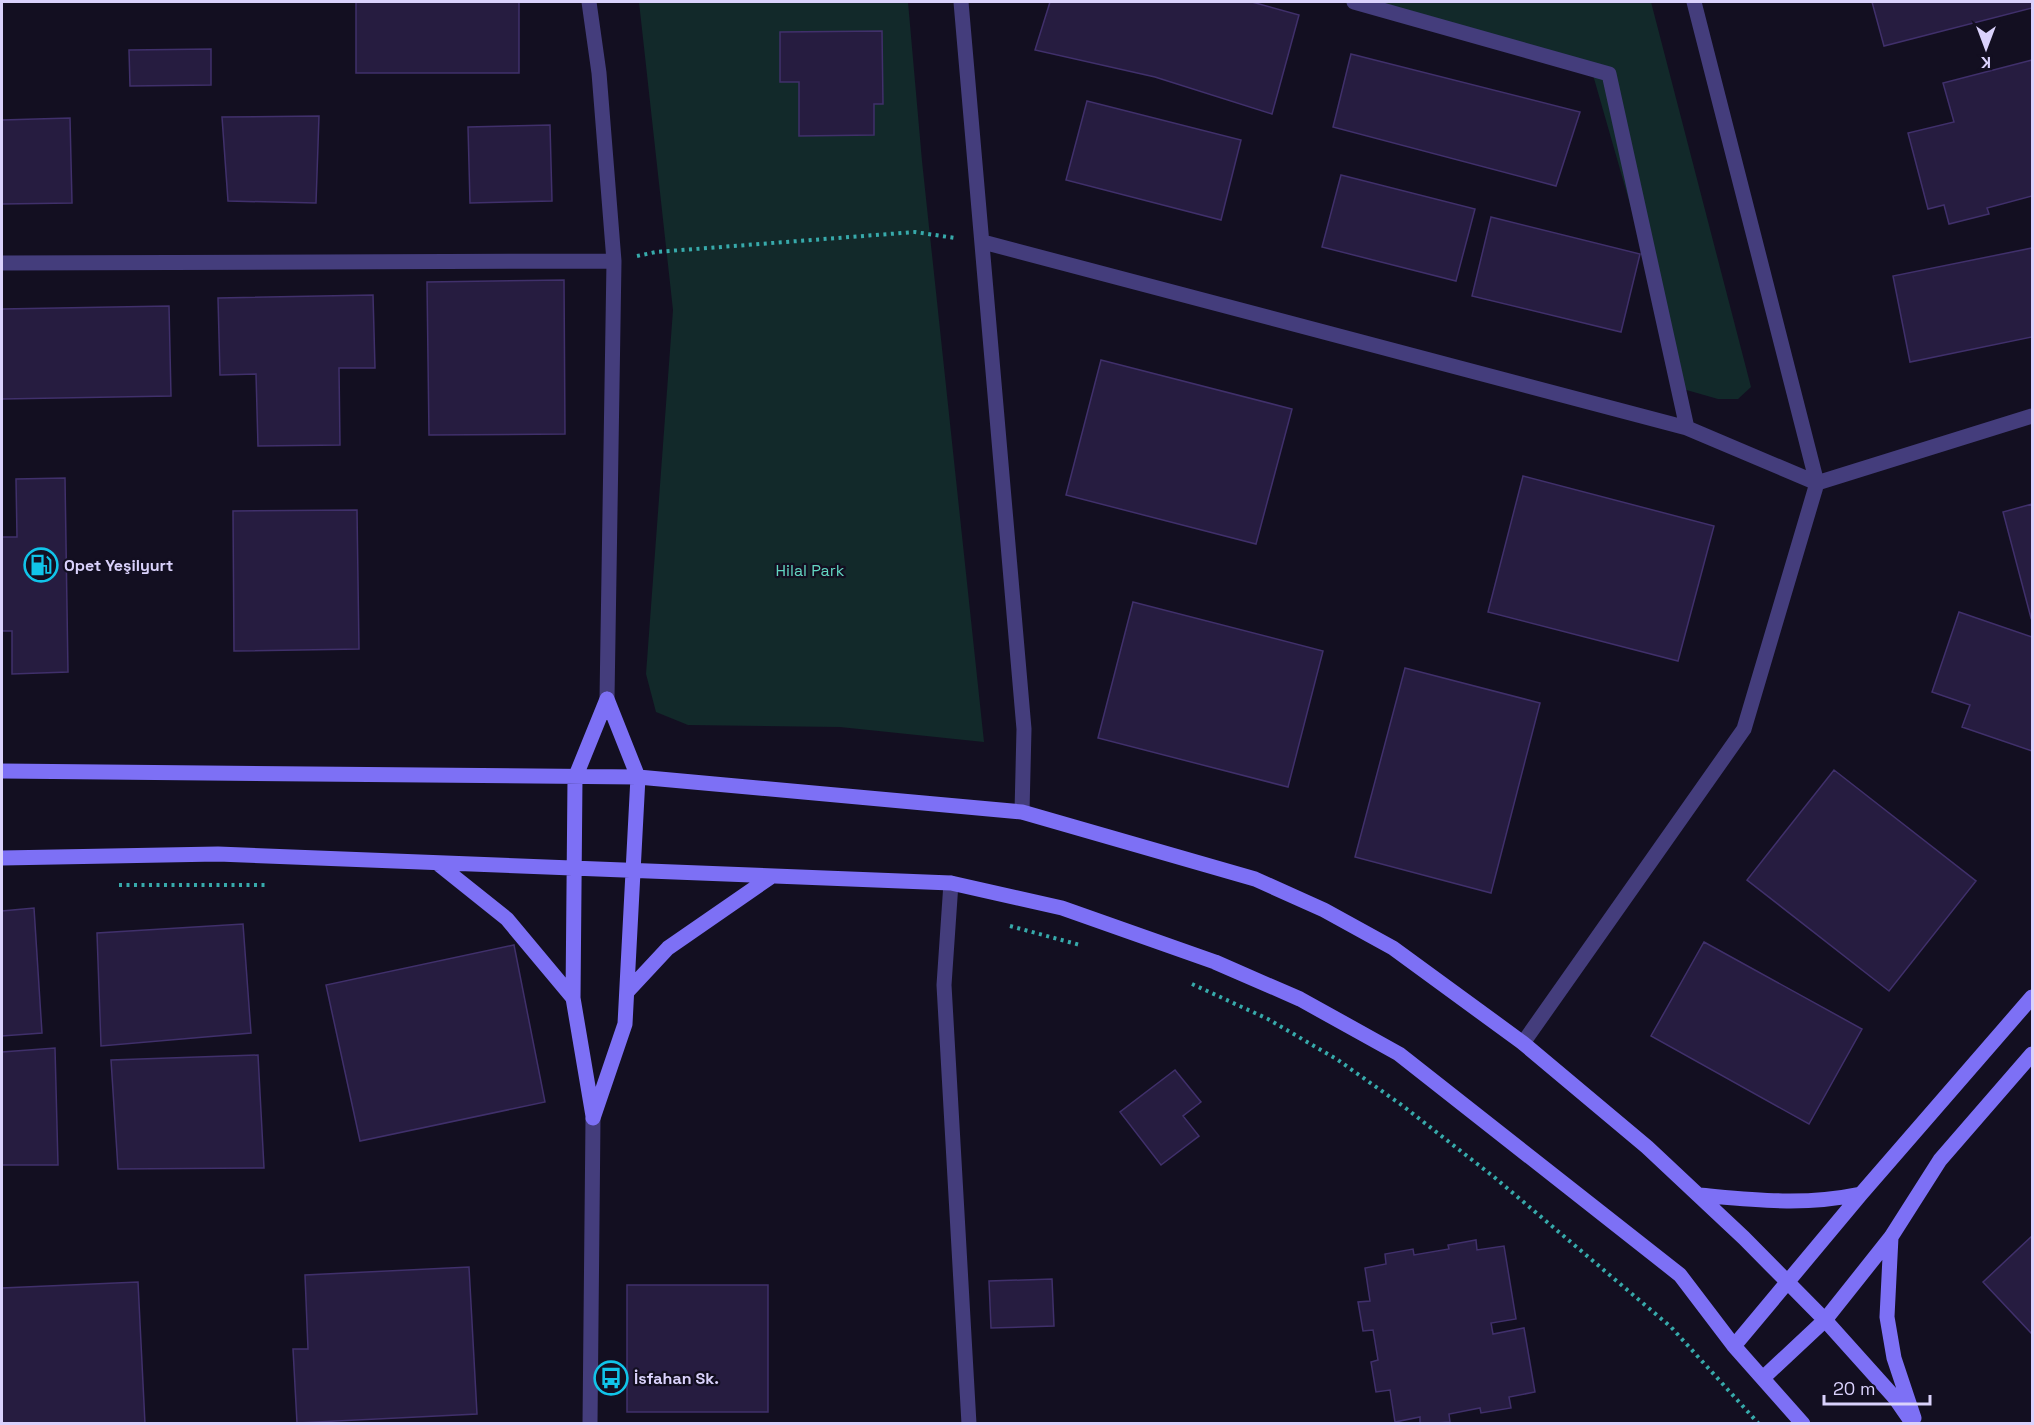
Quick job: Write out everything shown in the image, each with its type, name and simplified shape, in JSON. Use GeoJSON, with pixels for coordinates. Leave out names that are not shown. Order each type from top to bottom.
{"type":"FeatureCollection","features":[{"type":"Feature","properties":{"kind":"main road"},"geometry":{"type":"LineString","coordinates":[[593,1118],[625,1024],[638,777],[608,699]]}},
{"type":"Feature","properties":{"kind":"main road"},"geometry":{"type":"LineString","coordinates":[[593,1118],[573,998],[575,778],[608,699]]}},
{"type":"Feature","properties":{"kind":"main road"},"geometry":{"type":"LineString","coordinates":[[2,771],[638,777],[1022,812],[1255,879],[1324,909],[1393,948],[1523,1043],[1647,1147],[1789,1282],[1895,1398],[1914,1424]]}},
{"type":"Feature","properties":{"kind":"main road"},"geometry":{"type":"LineString","coordinates":[[2,858],[218,854],[951,884],[1062,908],[1215,962],[1300,999],[1399,1053],[1680,1275],[1734,1346],[1803,1424]]}},
{"type":"Feature","properties":{"kind":"main road"},"geometry":{"type":"LineString","coordinates":[[437,863],[507,919],[573,998]]}},
{"type":"Feature","properties":{"kind":"main road"},"geometry":{"type":"LineString","coordinates":[[627,993],[668,948],[772,876]]}},
{"type":"Feature","properties":{"kind":"main road"},"geometry":{"type":"LineString","coordinates":[[1734,1346],[1861,1194],[2032,997]]}},
{"type":"Feature","properties":{"kind":"main road"},"geometry":{"type":"LineString","coordinates":[[1763,1378],[1825,1320],[1892,1237],[1941,1160],[2032,1054]]}},
{"type":"Feature","properties":{"kind":"main road"},"geometry":{"type":"LineString","coordinates":[[1699,1195],[1771,1202],[1823,1202],[1861,1194]]}},
{"type":"Feature","properties":{"kind":"main road"},"geometry":{"type":"LineString","coordinates":[[1892,1237],[1887,1317],[1894,1358],[1914,1424]]}},
{"type":"Feature","properties":{"kind":"street"},"geometry":{"type":"LineString","coordinates":[[589,2],[599,73],[614,261],[608,699]]}},
{"type":"Feature","properties":{"kind":"street"},"geometry":{"type":"LineString","coordinates":[[961,2],[1024,729],[1022,812]]}},
{"type":"Feature","properties":{"kind":"street"},"geometry":{"type":"LineString","coordinates":[[1354,2],[1609,74],[1687,428]]}},
{"type":"Feature","properties":{"kind":"street"},"geometry":{"type":"LineString","coordinates":[[1523,1043],[1744,729],[1817,483],[1694,2]]}},
{"type":"Feature","properties":{"kind":"street"},"geometry":{"type":"LineString","coordinates":[[983,242],[1687,428],[1817,483],[2032,416]]}},
{"type":"Feature","properties":{"kind":"street"},"geometry":{"type":"LineString","coordinates":[[2,263],[614,261]]}},
{"type":"Feature","properties":{"kind":"street"},"geometry":{"type":"LineString","coordinates":[[951,884],[944,985],[969,1424]]}},
{"type":"Feature","properties":{"kind":"street"},"geometry":{"type":"LineString","coordinates":[[590,1424],[593,1118]]}},
{"type":"Feature","properties":{"kind":"path"},"geometry":{"type":"LineString","coordinates":[[614,261],[656,252],[915,232],[983,242]]}},
{"type":"Feature","properties":{"kind":"green space","name":"Hilal Park"},"geometry":{"type":"Polygon","coordinates":[[[639,2],[908,2],[922,161],[984,742],[840,727],[688,725],[656,712],[646,674],[673,310],[639,2]]]}},
{"type":"Feature","properties":{"kind":"green space"},"geometry":{"type":"Polygon","coordinates":[[[1341,2],[1651,2],[1751,387],[1738,399],[1718,399],[1683,389],[1591,68],[1341,2]]]}},
{"type":"Feature","properties":{"kind":"building"},"geometry":{"type":"Polygon","coordinates":[[[356,2],[519,2],[519,73],[356,73],[356,2]]]}},
{"type":"Feature","properties":{"kind":"building"},"geometry":{"type":"Polygon","coordinates":[[[1050,2],[1252,2],[1299,15],[1272,114],[1155,77],[1035,50],[1050,2]]]}},
{"type":"Feature","properties":{"kind":"building"},"geometry":{"type":"Polygon","coordinates":[[[1872,2],[2032,2],[2032,8],[1884,46],[1872,2]]]}},
{"type":"Feature","properties":{"kind":"building"},"geometry":{"type":"Polygon","coordinates":[[[882,31],[883,104],[874,104],[874,135],[799,136],[799,82],[780,82],[780,32],[882,31]]]}},
{"type":"Feature","properties":{"kind":"building"},"geometry":{"type":"Polygon","coordinates":[[[211,49],[211,85],[130,86],[129,50],[211,49]]]}},
{"type":"Feature","properties":{"kind":"building"},"geometry":{"type":"Polygon","coordinates":[[[1351,54],[1580,112],[1556,186],[1333,127],[1351,54]]]}},
{"type":"Feature","properties":{"kind":"building"},"geometry":{"type":"Polygon","coordinates":[[[2032,60],[2032,196],[1987,208],[1989,214],[1949,224],[1944,205],[1928,209],[1908,133],[1954,122],[1943,83],[2032,60]]]}},
{"type":"Feature","properties":{"kind":"building"},"geometry":{"type":"Polygon","coordinates":[[[1087,101],[1241,140],[1221,220],[1066,180],[1087,101]]]}},
{"type":"Feature","properties":{"kind":"building"},"geometry":{"type":"Polygon","coordinates":[[[319,116],[316,203],[228,201],[222,117],[319,116]]]}},
{"type":"Feature","properties":{"kind":"building"},"geometry":{"type":"Polygon","coordinates":[[[70,118],[72,203],[2,204],[2,120],[70,118]]]}},
{"type":"Feature","properties":{"kind":"building"},"geometry":{"type":"Polygon","coordinates":[[[550,125],[552,201],[470,203],[468,127],[550,125]]]}},
{"type":"Feature","properties":{"kind":"building"},"geometry":{"type":"Polygon","coordinates":[[[1341,175],[1475,209],[1456,281],[1322,247],[1341,175]]]}},
{"type":"Feature","properties":{"kind":"building"},"geometry":{"type":"Polygon","coordinates":[[[1491,217],[1640,254],[1621,332],[1472,296],[1491,217]]]}},
{"type":"Feature","properties":{"kind":"building"},"geometry":{"type":"Polygon","coordinates":[[[2032,248],[2032,337],[1910,362],[1893,276],[2032,248]]]}},
{"type":"Feature","properties":{"kind":"building"},"geometry":{"type":"Polygon","coordinates":[[[564,280],[565,434],[429,435],[427,282],[564,280]]]}},
{"type":"Feature","properties":{"kind":"building"},"geometry":{"type":"Polygon","coordinates":[[[373,295],[375,368],[339,368],[340,445],[258,446],[256,374],[220,375],[218,298],[373,295]]]}},
{"type":"Feature","properties":{"kind":"building"},"geometry":{"type":"Polygon","coordinates":[[[169,306],[171,396],[2,399],[2,309],[169,306]]]}},
{"type":"Feature","properties":{"kind":"building"},"geometry":{"type":"Polygon","coordinates":[[[1101,360],[1292,409],[1256,544],[1066,495],[1101,360]]]}},
{"type":"Feature","properties":{"kind":"building"},"geometry":{"type":"Polygon","coordinates":[[[1523,476],[1714,526],[1678,661],[1488,612],[1523,476]]]}},
{"type":"Feature","properties":{"kind":"building"},"geometry":{"type":"Polygon","coordinates":[[[65,478],[68,672],[12,674],[12,631],[2,631],[2,537],[17,537],[16,479],[65,478]]]}},
{"type":"Feature","properties":{"kind":"building"},"geometry":{"type":"Polygon","coordinates":[[[2032,504],[2032,617],[2031,618],[2003,512],[2032,504]]]}},
{"type":"Feature","properties":{"kind":"building"},"geometry":{"type":"Polygon","coordinates":[[[357,510],[359,649],[234,651],[233,511],[357,510]]]}},
{"type":"Feature","properties":{"kind":"building"},"geometry":{"type":"Polygon","coordinates":[[[1133,602],[1323,651],[1288,787],[1098,738],[1133,602]]]}},
{"type":"Feature","properties":{"kind":"building"},"geometry":{"type":"Polygon","coordinates":[[[1959,612],[2032,637],[2032,751],[1962,727],[1970,705],[1932,692],[1959,612]]]}},
{"type":"Feature","properties":{"kind":"building"},"geometry":{"type":"Polygon","coordinates":[[[1405,668],[1540,703],[1491,893],[1355,857],[1405,668]]]}},
{"type":"Feature","properties":{"kind":"building"},"geometry":{"type":"Polygon","coordinates":[[[1834,770],[1976,881],[1889,991],[1747,880],[1834,770]]]}},
{"type":"Feature","properties":{"kind":"building"},"geometry":{"type":"Polygon","coordinates":[[[34,908],[42,1033],[2,1036],[2,911],[34,908]]]}},
{"type":"Feature","properties":{"kind":"building"},"geometry":{"type":"Polygon","coordinates":[[[243,924],[251,1033],[101,1046],[97,933],[243,924]]]}},
{"type":"Feature","properties":{"kind":"building"},"geometry":{"type":"Polygon","coordinates":[[[1704,942],[1862,1029],[1809,1124],[1651,1036],[1704,942]]]}},
{"type":"Feature","properties":{"kind":"building"},"geometry":{"type":"Polygon","coordinates":[[[514,945],[545,1102],[360,1141],[326,985],[514,945]]]}},
{"type":"Feature","properties":{"kind":"building"},"geometry":{"type":"Polygon","coordinates":[[[55,1048],[58,1165],[2,1165],[2,1052],[55,1048]]]}},
{"type":"Feature","properties":{"kind":"building"},"geometry":{"type":"Polygon","coordinates":[[[258,1055],[264,1168],[118,1169],[111,1060],[258,1055]]]}},
{"type":"Feature","properties":{"kind":"building"},"geometry":{"type":"Polygon","coordinates":[[[1175,1070],[1201,1102],[1183,1116],[1199,1136],[1161,1165],[1120,1112],[1175,1070]]]}},
{"type":"Feature","properties":{"kind":"building"},"geometry":{"type":"Polygon","coordinates":[[[2032,1236],[2032,1334],[1983,1282],[2032,1236]]]}},
{"type":"Feature","properties":{"kind":"building"},"geometry":{"type":"Polygon","coordinates":[[[1476,1240],[1477,1250],[1504,1246],[1516,1319],[1491,1323],[1493,1334],[1524,1328],[1535,1392],[1509,1397],[1511,1408],[1481,1413],[1480,1408],[1449,1414],[1450,1422],[1420,1424],[1420,1417],[1395,1422],[1390,1390],[1376,1392],[1371,1362],[1378,1360],[1373,1330],[1363,1331],[1358,1302],[1370,1301],[1365,1268],[1386,1264],[1385,1254],[1413,1249],[1414,1255],[1449,1249],[1448,1245],[1476,1240]]]}},
{"type":"Feature","properties":{"kind":"building"},"geometry":{"type":"Polygon","coordinates":[[[469,1267],[477,1414],[297,1423],[293,1349],[308,1349],[305,1275],[469,1267]]]}},
{"type":"Feature","properties":{"kind":"building"},"geometry":{"type":"Polygon","coordinates":[[[1052,1279],[1054,1326],[991,1328],[989,1281],[1052,1279]]]}},
{"type":"Feature","properties":{"kind":"building"},"geometry":{"type":"Polygon","coordinates":[[[138,1282],[145,1424],[2,1424],[2,1288],[138,1282]]]}},
{"type":"Feature","properties":{"kind":"building"},"geometry":{"type":"Polygon","coordinates":[[[627,1285],[768,1285],[768,1412],[627,1412],[627,1285]]]}},
{"type":"Feature","properties":{"kind":"place","name":"Opet Yeşilyurt"},"geometry":{"type":"Point","coordinates":[41,565]}},
{"type":"Feature","properties":{"kind":"place","name":"İsfahan Sk."},"geometry":{"type":"Point","coordinates":[611,1378]}}]}
